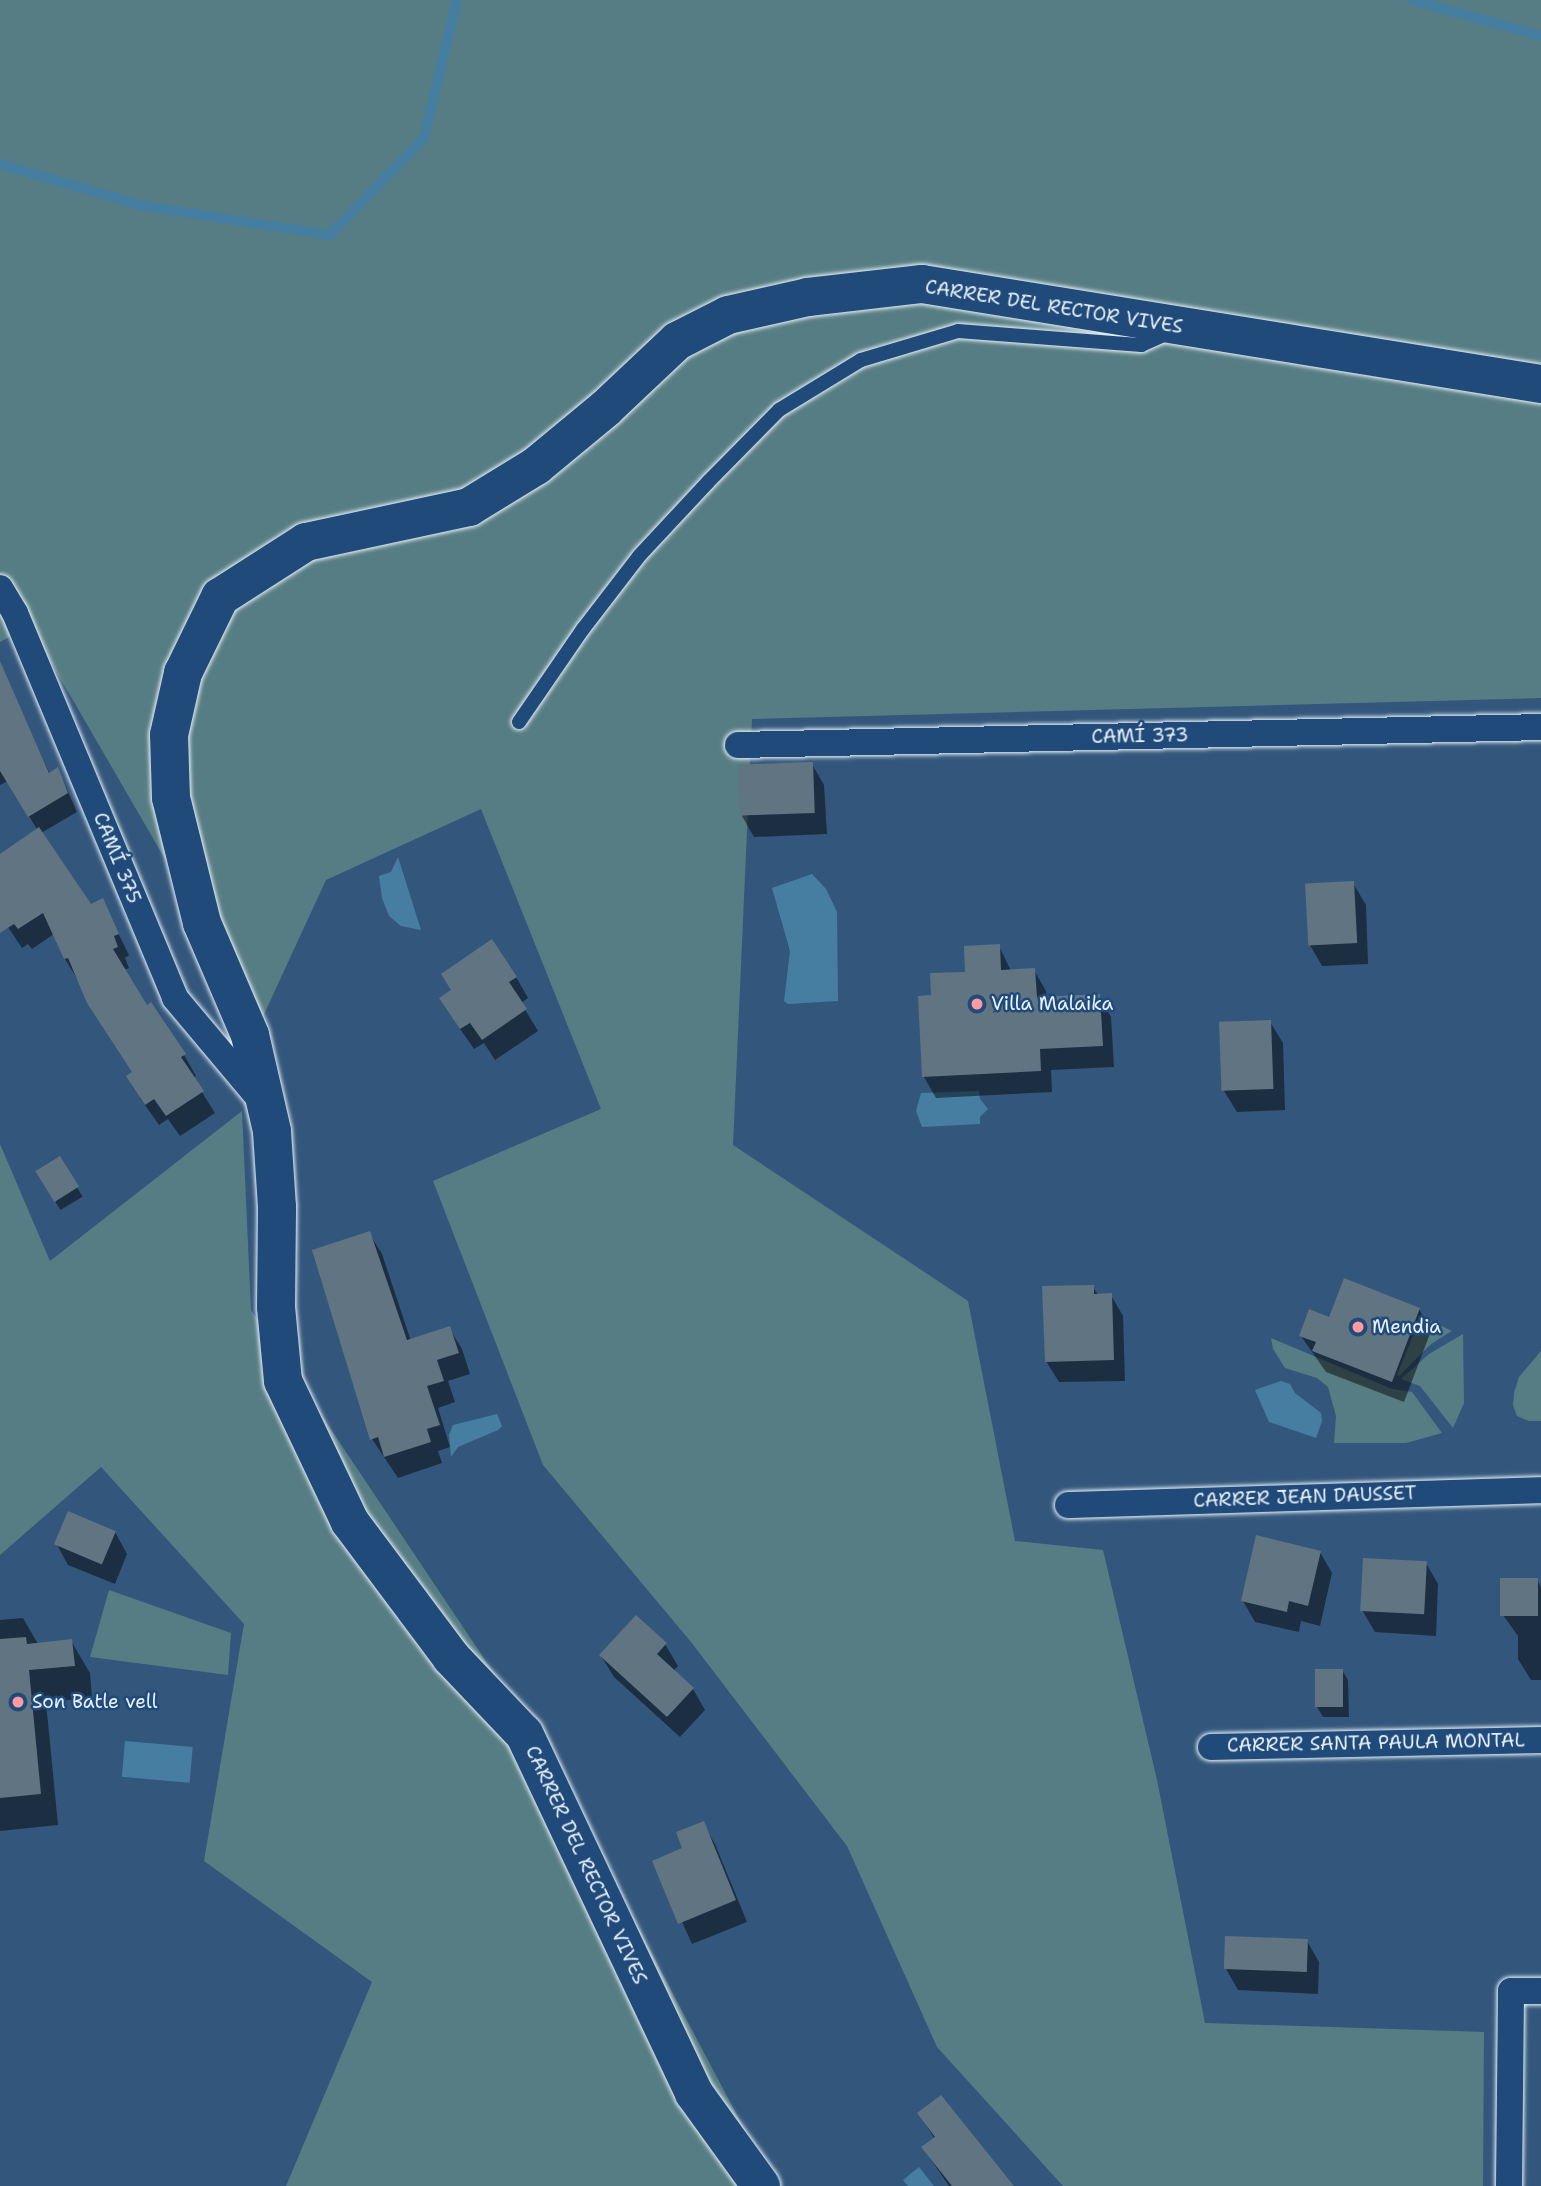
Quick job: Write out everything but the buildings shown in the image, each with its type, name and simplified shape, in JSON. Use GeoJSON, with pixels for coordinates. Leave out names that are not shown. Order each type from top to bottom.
{"type":"FeatureCollection","features":[{"type":"Feature","properties":{"kind":"street","name":"CARRER DEL RECTOR VIVES"},"geometry":{"type":"LineString","coordinates":[[761,2186],[694,2093],[524,1734],[451,1657],[351,1522],[283,1381],[276,1307],[276,1207],[272,1130],[250,1035],[202,923],[171,799],[169,735],[183,673],[220,597],[306,541],[469,507],[546,457],[606,408],[677,341],[728,315],[808,297],[922,285],[1541,384]]}},
{"type":"Feature","properties":{"kind":"street","name":"CAMÍ 375"},"geometry":{"type":"LineString","coordinates":[[0,588],[15,612],[175,998],[266,1107]]}},
{"type":"Feature","properties":{"kind":"street","name":"CAMÍ 373"},"geometry":{"type":"LineString","coordinates":[[738,745],[1541,727]]}},
{"type":"Feature","properties":{"kind":"street","name":"CARRER JEAN DAUSSET"},"geometry":{"type":"LineString","coordinates":[[1068,1505],[1541,1490]]}},
{"type":"Feature","properties":{"kind":"street","name":"CARRER SANTA PAULA MONTAL"},"geometry":{"type":"LineString","coordinates":[[1211,1747],[1541,1740]]}},
{"type":"Feature","properties":{"kind":"street"},"geometry":{"type":"LineString","coordinates":[[1509,2186],[1511,1991],[1541,1991]]}},
{"type":"Feature","properties":{"kind":"lane"},"geometry":{"type":"LineString","coordinates":[[519,722],[583,629],[640,555],[708,482],[779,410],[861,360],[958,331],[1141,345],[1182,327]]}},
{"type":"Feature","properties":{"kind":"green space"},"geometry":{"type":"Polygon","coordinates":[[[0,0],[1541,0],[1541,698],[752,719],[733,1145],[968,1301],[1015,1541],[1103,1550],[1157,1780],[1205,2023],[1484,2032],[1483,2186],[1063,2186],[937,2047],[847,1846],[691,1642],[543,1465],[433,1181],[601,1109],[481,809],[326,880],[260,1023],[30,626],[0,642],[0,0]]]}},
{"type":"Feature","properties":{"kind":"green space"},"geometry":{"type":"Polygon","coordinates":[[[242,1111],[251,1310],[540,1742],[767,2172],[753,2186],[286,2186],[372,1982],[204,1861],[244,1624],[101,1467],[0,1555],[0,1144],[50,1261],[242,1111]]]}},
{"type":"Feature","properties":{"kind":"green space"},"geometry":{"type":"Polygon","coordinates":[[[1421,1316],[1452,1331],[1431,1344],[1399,1376],[1397,1375],[1421,1316]]]}},
{"type":"Feature","properties":{"kind":"green space"},"geometry":{"type":"Polygon","coordinates":[[[1463,1334],[1464,1403],[1453,1428],[1420,1386],[1401,1379],[1429,1354],[1463,1334]]]}},
{"type":"Feature","properties":{"kind":"green space"},"geometry":{"type":"Polygon","coordinates":[[[1271,1338],[1392,1389],[1412,1392],[1442,1433],[1406,1443],[1334,1443],[1336,1416],[1328,1387],[1317,1378],[1285,1368],[1273,1349],[1271,1338]]]}},
{"type":"Feature","properties":{"kind":"green space"},"geometry":{"type":"Polygon","coordinates":[[[1541,1351],[1541,1421],[1529,1421],[1517,1416],[1513,1405],[1514,1393],[1519,1377],[1541,1351]]]}},
{"type":"Feature","properties":{"kind":"green space"},"geometry":{"type":"Polygon","coordinates":[[[109,1590],[231,1633],[228,1675],[90,1657],[109,1590]]]}},
{"type":"Feature","properties":{"kind":"water"},"geometry":{"type":"Polygon","coordinates":[[[398,857],[421,930],[401,926],[389,916],[382,898],[379,876],[391,872],[398,857]]]}},
{"type":"Feature","properties":{"kind":"water"},"geometry":{"type":"Polygon","coordinates":[[[812,874],[826,889],[837,912],[838,1001],[788,1004],[784,1001],[790,951],[772,888],[812,874]]]}},
{"type":"Feature","properties":{"kind":"water"},"geometry":{"type":"Polygon","coordinates":[[[979,1091],[980,1099],[988,1109],[980,1117],[980,1124],[922,1127],[916,1111],[921,1093],[979,1091]]]}},
{"type":"Feature","properties":{"kind":"water"},"geometry":{"type":"Polygon","coordinates":[[[1281,1381],[1290,1384],[1295,1393],[1321,1413],[1322,1421],[1316,1438],[1269,1422],[1255,1390],[1281,1381]]]}},
{"type":"Feature","properties":{"kind":"water"},"geometry":{"type":"Polygon","coordinates":[[[497,1414],[502,1426],[498,1430],[458,1447],[451,1457],[449,1435],[453,1425],[497,1414]]]}},
{"type":"Feature","properties":{"kind":"water"},"geometry":{"type":"Polygon","coordinates":[[[125,1741],[193,1747],[190,1783],[122,1777],[125,1741]]]}},
{"type":"Feature","properties":{"kind":"water"},"geometry":{"type":"Polygon","coordinates":[[[919,2167],[934,2186],[908,2186],[903,2180],[919,2167]]]}},
{"type":"Feature","properties":{"kind":"waterway"},"geometry":{"type":"LineString","coordinates":[[0,164],[144,206],[330,235],[424,138],[457,0]]}},
{"type":"Feature","properties":{"kind":"waterway"},"geometry":{"type":"LineString","coordinates":[[1412,0],[1541,36]]}},
{"type":"Feature","properties":{"kind":"place","name":"Villa Malaika"},"geometry":{"type":"Point","coordinates":[977,1004]}},
{"type":"Feature","properties":{"kind":"place","name":"Mendia"},"geometry":{"type":"Point","coordinates":[1358,1327]}},
{"type":"Feature","properties":{"kind":"place","name":"Son Batle vell"},"geometry":{"type":"Point","coordinates":[18,1702]}}]}
